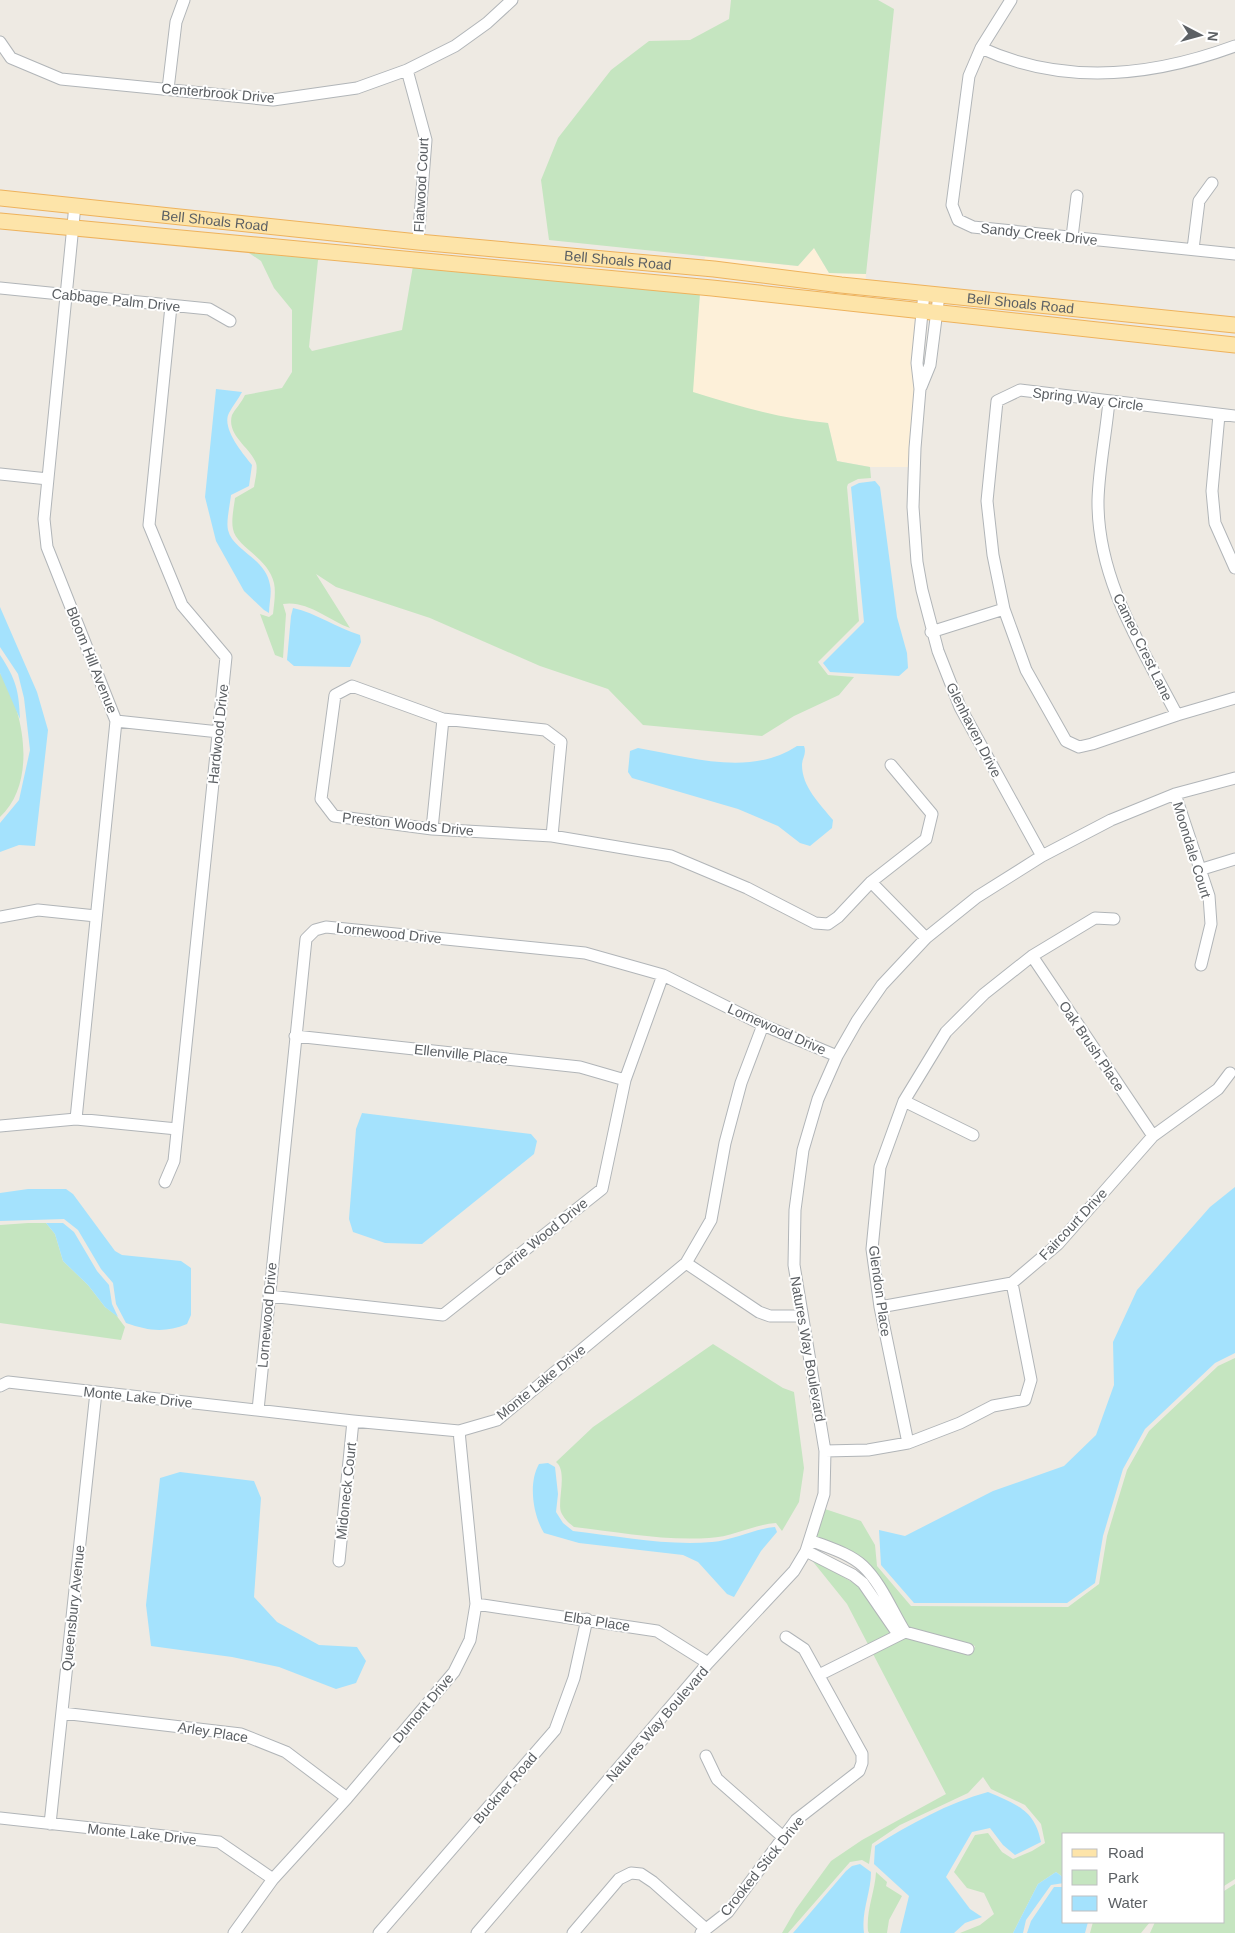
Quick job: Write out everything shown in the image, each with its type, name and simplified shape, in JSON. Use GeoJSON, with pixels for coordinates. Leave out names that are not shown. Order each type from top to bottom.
{"type":"FeatureCollection","features":[{"type":"Feature","properties":{"kind":"main road","name":"Bell Shoals Road"},"geometry":{"type":"LineString","coordinates":[[0,198],[418,242],[714,269],[841,285],[1235,325]]}},
{"type":"Feature","properties":{"kind":"main road","name":"Bell Shoals Road"},"geometry":{"type":"LineString","coordinates":[[0,221],[712,288],[1235,345]]}},
{"type":"Feature","properties":{"kind":"street"},"geometry":{"type":"LineString","coordinates":[[168,89],[176,22],[184,0]]}},
{"type":"Feature","properties":{"kind":"street","name":"Centerbrook Drive"},"geometry":{"type":"LineString","coordinates":[[0,42],[11,58],[61,79],[273,100],[357,88],[408,70],[455,46],[487,23],[512,0]]}},
{"type":"Feature","properties":{"kind":"street","name":"Sandy Creek Drive"},"geometry":{"type":"LineString","coordinates":[[1011,0],[981,48],[967,86],[952,205],[958,220],[973,227],[1235,254]]}},
{"type":"Feature","properties":{"kind":"street"},"geometry":{"type":"LineString","coordinates":[[981,48],[1003,58],[1030,66],[1095,74],[1133,73],[1169,67],[1235,46]]}},
{"type":"Feature","properties":{"kind":"street","name":"Flatwood Court"},"geometry":{"type":"LineString","coordinates":[[408,70],[426,140],[418,242]]}},
{"type":"Feature","properties":{"kind":"street"},"geometry":{"type":"LineString","coordinates":[[1193,250],[1199,200],[1212,183]]}},
{"type":"Feature","properties":{"kind":"street"},"geometry":{"type":"LineString","coordinates":[[1072,237],[1077,196]]}},
{"type":"Feature","properties":{"kind":"street","name":"Bloom Hill Avenue"},"geometry":{"type":"LineString","coordinates":[[75,205],[44,519],[46,547],[116,720],[76,1119]]}},
{"type":"Feature","properties":{"kind":"street","name":"Cabbage Palm Drive"},"geometry":{"type":"LineString","coordinates":[[0,288],[209,310],[230,322]]}},
{"type":"Feature","properties":{"kind":"street","name":"Glenhaven Drive"},"geometry":{"type":"LineString","coordinates":[[924,293],[929,312]]}},
{"type":"Feature","properties":{"kind":"street","name":"Glenhaven Drive"},"geometry":{"type":"LineString","coordinates":[[939,295],[929,312],[917,363],[920,389],[913,477],[913,516],[917,562],[931,632],[960,707],[1042,856]]}},
{"type":"Feature","properties":{"kind":"street","name":"Hardwood Drive"},"geometry":{"type":"LineString","coordinates":[[165,1182],[174,1161],[226,657],[182,605],[149,525],[171,306]]}},
{"type":"Feature","properties":{"kind":"street","name":"Spring Way Circle"},"geometry":{"type":"LineString","coordinates":[[1235,416],[1020,390],[997,401],[987,501],[992,555],[1004,609],[1026,670],[1066,740],[1080,747],[1177,714],[1235,698]]}},
{"type":"Feature","properties":{"kind":"street","name":"Cameo Crest Lane"},"geometry":{"type":"LineString","coordinates":[[1109,401],[1098,499],[1106,566],[1120,607],[1177,714]]}},
{"type":"Feature","properties":{"kind":"street"},"geometry":{"type":"LineString","coordinates":[[1219,415],[1212,491],[1216,523],[1235,568]]}},
{"type":"Feature","properties":{"kind":"street"},"geometry":{"type":"LineString","coordinates":[[0,474],[48,479]]}},
{"type":"Feature","properties":{"kind":"street"},"geometry":{"type":"LineString","coordinates":[[931,632],[1004,609]]}},
{"type":"Feature","properties":{"kind":"street","name":"Preston Woods Drive"},"geometry":{"type":"LineString","coordinates":[[552,836],[561,742],[545,730],[443,719],[352,686],[335,694],[321,799],[334,816],[432,829],[552,836],[671,856],[747,888],[815,923],[828,924],[838,917],[871,882],[926,839],[932,814],[891,765]]}},
{"type":"Feature","properties":{"kind":"street"},"geometry":{"type":"LineString","coordinates":[[432,829],[443,719]]}},
{"type":"Feature","properties":{"kind":"street"},"geometry":{"type":"LineString","coordinates":[[116,720],[219,732]]}},
{"type":"Feature","properties":{"kind":"street","name":"Natures Way Boulevard"},"geometry":{"type":"LineString","coordinates":[[477,1933],[708,1663],[794,1570],[808,1546],[824,1494],[825,1451],[794,1265],[795,1210],[803,1150],[818,1100],[837,1056],[857,1021],[882,985],[926,938],[977,897],[1042,856],[1111,820],[1175,794],[1235,778]]}},
{"type":"Feature","properties":{"kind":"street","name":"Moondale Court"},"geometry":{"type":"LineString","coordinates":[[1175,794],[1208,896],[1211,924],[1201,965]]}},
{"type":"Feature","properties":{"kind":"street"},"geometry":{"type":"LineString","coordinates":[[1199,870],[1235,859]]}},
{"type":"Feature","properties":{"kind":"street"},"geometry":{"type":"LineString","coordinates":[[871,882],[926,938]]}},
{"type":"Feature","properties":{"kind":"street"},"geometry":{"type":"LineString","coordinates":[[0,917],[38,910],[96,916]]}},
{"type":"Feature","properties":{"kind":"street","name":"Glendon Place"},"geometry":{"type":"LineString","coordinates":[[908,1443],[880,1306],[872,1249],[880,1167],[904,1101],[946,1032],[984,994],[1032,956],[1095,918],[1114,919]]}},
{"type":"Feature","properties":{"kind":"street","name":"Lornewood Drive"},"geometry":{"type":"LineString","coordinates":[[258,1410],[306,939],[315,930],[326,927],[585,953],[663,975],[763,1025],[837,1056]]}},
{"type":"Feature","properties":{"kind":"street","name":"Oak Brush Place"},"geometry":{"type":"LineString","coordinates":[[1032,956],[1153,1136]]}},
{"type":"Feature","properties":{"kind":"street","name":"Carrie Wood Drive"},"geometry":{"type":"LineString","coordinates":[[269,1296],[443,1315],[602,1189],[625,1080],[663,975]]}},
{"type":"Feature","properties":{"kind":"street","name":"Monte Lake Drive"},"geometry":{"type":"LineString","coordinates":[[0,1386],[8,1382],[458,1431],[497,1420],[686,1263],[711,1220],[725,1143],[741,1083],[763,1025]]}},
{"type":"Feature","properties":{"kind":"street","name":"Ellenville Place"},"geometry":{"type":"LineString","coordinates":[[295,1036],[580,1067],[625,1080]]}},
{"type":"Feature","properties":{"kind":"street","name":"Faircourt Drive"},"geometry":{"type":"LineString","coordinates":[[1012,1284],[1058,1244],[1153,1136],[1218,1089],[1230,1073]]}},
{"type":"Feature","properties":{"kind":"street"},"geometry":{"type":"LineString","coordinates":[[904,1101],[973,1135]]}},
{"type":"Feature","properties":{"kind":"street"},"geometry":{"type":"LineString","coordinates":[[0,1126],[76,1119],[177,1129]]}},
{"type":"Feature","properties":{"kind":"street"},"geometry":{"type":"LineString","coordinates":[[686,1263],[759,1312],[770,1316],[801,1316]]}},
{"type":"Feature","properties":{"kind":"street"},"geometry":{"type":"LineString","coordinates":[[825,1451],[868,1450],[908,1443],[960,1423],[993,1406],[1024,1400],[1031,1380],[1012,1284],[880,1306]]}},
{"type":"Feature","properties":{"kind":"street","name":"Queensbury Avenue"},"geometry":{"type":"LineString","coordinates":[[50,1824],[96,1392]]}},
{"type":"Feature","properties":{"kind":"street","name":"Midoneck Court"},"geometry":{"type":"LineString","coordinates":[[338,1561],[353,1421]]}},
{"type":"Feature","properties":{"kind":"street","name":"Dumont Drive"},"geometry":{"type":"LineString","coordinates":[[234,1933],[273,1879],[347,1798],[454,1672],[470,1640],[476,1604],[458,1431]]}},
{"type":"Feature","properties":{"kind":"street"},"geometry":{"type":"LineString","coordinates":[[808,1546],[839,1552],[862,1565],[870,1574],[901,1633]]}},
{"type":"Feature","properties":{"kind":"street"},"geometry":{"type":"LineString","coordinates":[[808,1546],[863,1583],[901,1633],[968,1649]]}},
{"type":"Feature","properties":{"kind":"street"},"geometry":{"type":"LineString","coordinates":[[834,1565],[839,1552]]}},
{"type":"Feature","properties":{"kind":"street","name":"Elba Place"},"geometry":{"type":"LineString","coordinates":[[476,1604],[588,1619],[657,1631],[708,1663]]}},
{"type":"Feature","properties":{"kind":"street","name":"Buckner Road"},"geometry":{"type":"LineString","coordinates":[[379,1933],[555,1730],[574,1678],[588,1619]]}},
{"type":"Feature","properties":{"kind":"street"},"geometry":{"type":"LineString","coordinates":[[819,1675],[901,1633]]}},
{"type":"Feature","properties":{"kind":"street","name":"Crooked Stick Drive"},"geometry":{"type":"LineString","coordinates":[[574,1933],[619,1878],[631,1873],[641,1874],[653,1882],[704,1931],[728,1912],[796,1820],[855,1775],[862,1763],[862,1754],[804,1649],[786,1637]]}},
{"type":"Feature","properties":{"kind":"street","name":"Arley Place"},"geometry":{"type":"LineString","coordinates":[[62,1713],[242,1734],[286,1752],[347,1798]]}},
{"type":"Feature","properties":{"kind":"street"},"geometry":{"type":"LineString","coordinates":[[706,1756],[717,1779],[783,1837]]}},
{"type":"Feature","properties":{"kind":"street","name":"Monte Lake Drive"},"geometry":{"type":"LineString","coordinates":[[0,1818],[219,1842],[273,1879]]}},
{"type":"Feature","properties":{"kind":"shaded area"},"geometry":{"type":"Polygon","coordinates":[[[814,248],[829,273],[866,274],[865,291],[702,275],[705,257],[798,266],[814,248]]]}},
{"type":"Feature","properties":{"kind":"shaded area"},"geometry":{"type":"Polygon","coordinates":[[[700,293],[917,305],[915,392],[908,467],[870,467],[837,461],[828,423],[795,420],[758,413],[692,392],[700,293]]]}},
{"type":"Feature","properties":{"kind":"green space"},"geometry":{"type":"Polygon","coordinates":[[[731,0],[878,0],[894,9],[866,274],[829,273],[814,248],[798,266],[549,240],[541,180],[558,138],[611,70],[649,41],[690,40],[729,19],[731,0]]]}},
{"type":"Feature","properties":{"kind":"green space"},"geometry":{"type":"Polygon","coordinates":[[[336,252],[318,260],[309,347],[312,351],[402,330],[414,260],[700,293],[693,392],[776,415],[828,423],[837,461],[870,467],[871,478],[858,479],[848,484],[847,487],[859,621],[818,662],[828,675],[854,677],[839,695],[794,716],[762,736],[643,725],[608,689],[540,666],[430,618],[336,587],[316,574],[350,628],[309,608],[300,605],[283,604],[286,614],[283,658],[275,655],[260,614],[269,617],[273,614],[275,594],[271,574],[259,559],[240,541],[233,529],[232,518],[235,498],[254,487],[257,468],[253,457],[236,435],[231,422],[232,415],[245,395],[282,388],[292,372],[292,310],[274,288],[261,261],[249,253],[336,252]]]}},
{"type":"Feature","properties":{"kind":"green space"},"geometry":{"type":"Polygon","coordinates":[[[0,673],[16,707],[21,727],[23,767],[19,786],[12,803],[0,817],[0,673]]]}},
{"type":"Feature","properties":{"kind":"green space"},"geometry":{"type":"Polygon","coordinates":[[[46,1223],[55,1234],[63,1261],[88,1285],[105,1307],[116,1315],[125,1327],[121,1340],[0,1323],[0,1225],[46,1223]]]}},
{"type":"Feature","properties":{"kind":"green space"},"geometry":{"type":"Polygon","coordinates":[[[713,1344],[783,1388],[794,1392],[804,1468],[799,1502],[782,1531],[776,1523],[718,1537],[692,1539],[574,1527],[565,1519],[561,1512],[562,1479],[556,1462],[593,1427],[713,1344]]]}},
{"type":"Feature","properties":{"kind":"green space"},"geometry":{"type":"Polygon","coordinates":[[[1235,1358],[1235,1879],[1225,1885],[1225,1833],[1062,1833],[1062,1876],[1056,1872],[1038,1884],[1013,1933],[960,1933],[980,1925],[994,1914],[984,1893],[967,1888],[954,1872],[975,1835],[988,1833],[1002,1852],[1013,1859],[1045,1843],[1041,1824],[1025,1805],[991,1789],[983,1777],[968,1793],[900,1825],[872,1844],[869,1864],[862,1860],[850,1862],[788,1933],[782,1933],[796,1909],[831,1861],[862,1840],[946,1794],[847,1604],[810,1558],[859,1586],[909,1637],[971,1655],[975,1646],[908,1627],[874,1571],[816,1538],[825,1509],[861,1521],[875,1545],[877,1566],[911,1606],[1068,1607],[1099,1584],[1107,1536],[1127,1470],[1149,1431],[1218,1366],[1235,1358]]]}},
{"type":"Feature","properties":{"kind":"green space"},"geometry":{"type":"Polygon","coordinates":[[[876,1872],[887,1882],[886,1886],[902,1896],[889,1920],[887,1933],[869,1933],[868,1931],[868,1916],[876,1872]]]}},
{"type":"Feature","properties":{"kind":"green space"},"geometry":{"type":"Polygon","coordinates":[[[1235,1884],[1235,1933],[1150,1933],[1155,1923],[1225,1923],[1225,1890],[1235,1884]]]}},
{"type":"Feature","properties":{"kind":"green space"},"geometry":{"type":"Polygon","coordinates":[[[1093,1923],[1149,1923],[1141,1933],[1090,1933],[1093,1923]]]}},
{"type":"Feature","properties":{"kind":"water"},"geometry":{"type":"Polygon","coordinates":[[[216,389],[242,392],[227,419],[230,433],[252,465],[249,486],[231,495],[228,530],[236,544],[256,561],[267,576],[271,588],[269,613],[244,591],[216,541],[205,497],[216,389]]]}},
{"type":"Feature","properties":{"kind":"water"},"geometry":{"type":"Polygon","coordinates":[[[875,481],[880,487],[897,617],[907,653],[908,668],[899,676],[830,672],[823,663],[864,622],[851,487],[859,483],[875,481]]]}},
{"type":"Feature","properties":{"kind":"water"},"geometry":{"type":"Polygon","coordinates":[[[0,607],[37,692],[48,730],[35,846],[19,845],[0,852],[0,823],[19,800],[30,750],[24,698],[18,674],[0,647],[0,607]]]}},
{"type":"Feature","properties":{"kind":"water"},"geometry":{"type":"Polygon","coordinates":[[[293,608],[310,613],[360,635],[361,642],[350,667],[294,666],[287,660],[293,608]]]}},
{"type":"Feature","properties":{"kind":"water"},"geometry":{"type":"Polygon","coordinates":[[[0,655],[10,671],[16,686],[20,719],[0,673],[0,655]]]}},
{"type":"Feature","properties":{"kind":"water"},"geometry":{"type":"Polygon","coordinates":[[[797,746],[804,746],[805,749],[802,765],[808,788],[833,820],[832,828],[810,846],[800,843],[778,826],[738,809],[632,778],[628,772],[630,751],[638,748],[719,762],[740,763],[760,761],[779,755],[797,746]]]}},
{"type":"Feature","properties":{"kind":"water"},"geometry":{"type":"Polygon","coordinates":[[[362,1113],[531,1134],[537,1141],[534,1154],[422,1244],[385,1243],[353,1232],[349,1219],[356,1129],[362,1113]]]}},
{"type":"Feature","properties":{"kind":"water"},"geometry":{"type":"Polygon","coordinates":[[[1235,1187],[1235,1353],[1215,1363],[1145,1429],[1123,1469],[1103,1536],[1095,1583],[1067,1603],[914,1603],[881,1565],[879,1530],[905,1536],[993,1491],[1064,1466],[1096,1435],[1114,1385],[1113,1342],[1137,1290],[1210,1207],[1235,1187]]]}},
{"type":"Feature","properties":{"kind":"water"},"geometry":{"type":"Polygon","coordinates":[[[28,1189],[66,1189],[73,1194],[115,1251],[122,1255],[181,1261],[191,1268],[191,1315],[187,1324],[171,1329],[157,1330],[126,1323],[116,1304],[113,1283],[101,1269],[78,1230],[64,1219],[0,1221],[0,1193],[28,1189]]]}},
{"type":"Feature","properties":{"kind":"water"},"geometry":{"type":"Polygon","coordinates":[[[46,1223],[63,1223],[74,1232],[97,1271],[109,1285],[112,1304],[118,1317],[105,1307],[88,1285],[63,1261],[55,1234],[46,1223]]]}},
{"type":"Feature","properties":{"kind":"water"},"geometry":{"type":"Polygon","coordinates":[[[548,1463],[555,1467],[558,1494],[556,1512],[563,1523],[573,1531],[677,1543],[720,1541],[775,1527],[777,1532],[761,1551],[734,1597],[727,1594],[698,1562],[683,1555],[579,1543],[544,1533],[537,1517],[533,1489],[539,1464],[548,1463]]]}},
{"type":"Feature","properties":{"kind":"water"},"geometry":{"type":"Polygon","coordinates":[[[180,1472],[254,1481],[261,1498],[254,1597],[277,1622],[319,1645],[357,1647],[366,1661],[356,1683],[336,1689],[279,1667],[232,1657],[151,1646],[146,1605],[160,1478],[180,1472]]]}},
{"type":"Feature","properties":{"kind":"water"},"geometry":{"type":"Polygon","coordinates":[[[988,1792],[1015,1804],[1029,1815],[1038,1831],[1041,1842],[1015,1855],[1003,1845],[990,1828],[972,1832],[946,1877],[970,1909],[982,1917],[965,1923],[954,1933],[900,1933],[909,1896],[874,1864],[875,1846],[930,1815],[958,1802],[988,1792]]]}},
{"type":"Feature","properties":{"kind":"water"},"geometry":{"type":"Polygon","coordinates":[[[860,1864],[871,1872],[863,1925],[864,1933],[793,1933],[846,1871],[852,1866],[860,1864]]]}},
{"type":"Feature","properties":{"kind":"water"},"geometry":{"type":"Polygon","coordinates":[[[1056,1872],[1062,1876],[1062,1883],[1051,1885],[1026,1920],[1023,1933],[1013,1933],[1038,1884],[1056,1872]]]}},
{"type":"Feature","properties":{"kind":"water"},"geometry":{"type":"Polygon","coordinates":[[[1054,1887],[1062,1887],[1062,1923],[1088,1923],[1085,1933],[1027,1933],[1031,1921],[1054,1887]]]}}]}
